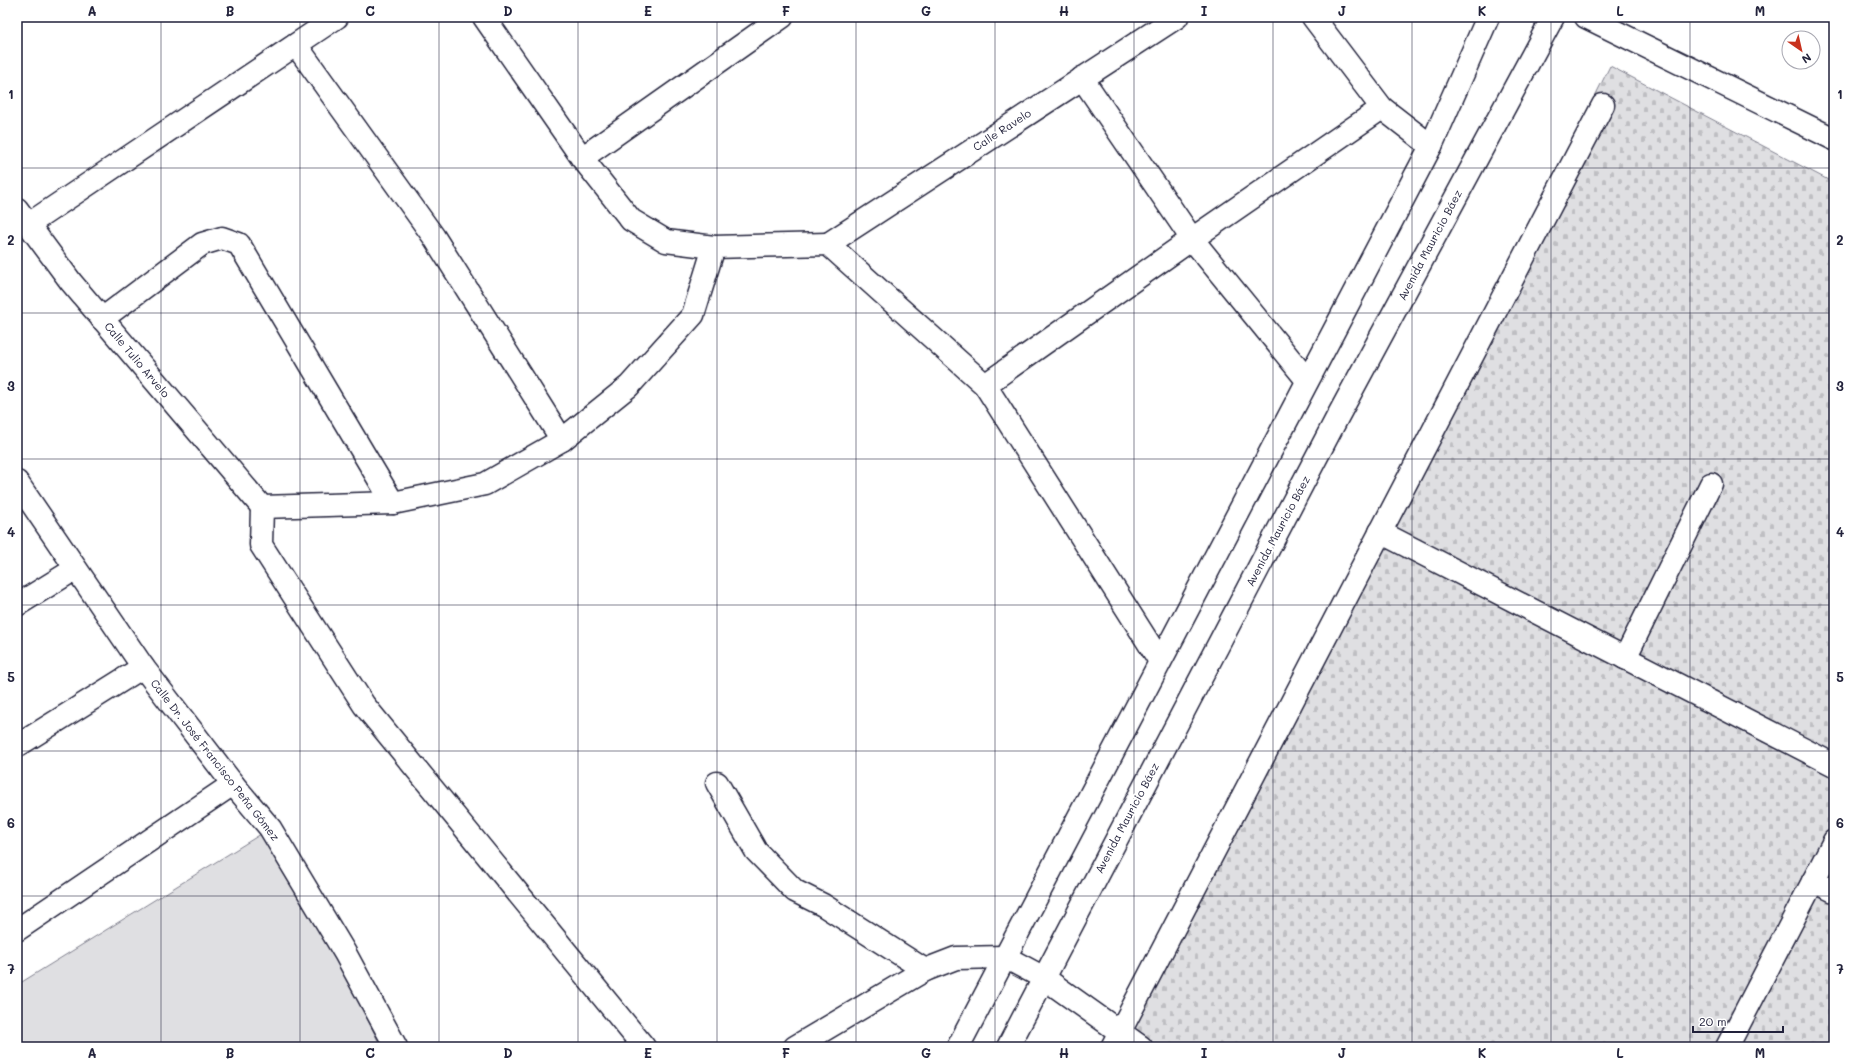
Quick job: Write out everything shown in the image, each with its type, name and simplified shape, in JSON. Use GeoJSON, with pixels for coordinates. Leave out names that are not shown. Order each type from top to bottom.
{"type":"FeatureCollection","features":[{"type":"Feature","properties":{"kind":"street"},"geometry":{"type":"LineString","coordinates":[[23,217],[296,45],[337,17]]}},
{"type":"Feature","properties":{"kind":"street"},"geometry":{"type":"LineString","coordinates":[[484,17],[582,158],[631,220],[666,241],[714,247],[828,244],[985,385],[1160,661]]}},
{"type":"Feature","properties":{"kind":"street"},"geometry":{"type":"LineString","coordinates":[[582,158],[782,17]]}},
{"type":"Feature","properties":{"kind":"street","name":"Calle Ravelo"},"geometry":{"type":"LineString","coordinates":[[828,244],[1177,17]]}},
{"type":"Feature","properties":{"kind":"street"},"geometry":{"type":"LineString","coordinates":[[1313,17],[1382,108],[1430,146]]}},
{"type":"Feature","properties":{"kind":"street"},"geometry":{"type":"LineString","coordinates":[[958,1047],[1430,146],[1488,17]]}},
{"type":"Feature","properties":{"kind":"street","name":"Avenida Mauricio Báez"},"geometry":{"type":"LineString","coordinates":[[1008,1047],[1341,409],[1553,17]]}},
{"type":"Feature","properties":{"kind":"street"},"geometry":{"type":"LineString","coordinates":[[1586,17],[1834,139]]}},
{"type":"Feature","properties":{"kind":"street"},"geometry":{"type":"LineString","coordinates":[[296,45],[434,237],[562,440]]}},
{"type":"Feature","properties":{"kind":"street"},"geometry":{"type":"LineString","coordinates":[[1082,78],[1192,239],[1307,380]]}},
{"type":"Feature","properties":{"kind":"street"},"geometry":{"type":"LineString","coordinates":[[1116,1040],[1603,105]]}},
{"type":"Feature","properties":{"kind":"street"},"geometry":{"type":"LineString","coordinates":[[985,385],[1192,239],[1382,108]]}},
{"type":"Feature","properties":{"kind":"street","name":"Calle Tulio Arvelo"},"geometry":{"type":"LineString","coordinates":[[23,217],[71,282],[262,507]]}},
{"type":"Feature","properties":{"kind":"street"},"geometry":{"type":"LineString","coordinates":[[102,319],[202,244],[222,238],[239,244],[394,503]]}},
{"type":"Feature","properties":{"kind":"street"},"geometry":{"type":"LineString","coordinates":[[644,1047],[364,706],[261,545],[262,507],[394,503],[485,484],[562,440],[628,386],[693,315],[714,247]]}},
{"type":"Feature","properties":{"kind":"street","name":"Calle Dr. José Francisco Peña Gómez"},"geometry":{"type":"LineString","coordinates":[[17,482],[143,667],[233,784],[270,828],[345,953],[396,1047]]}},
{"type":"Feature","properties":{"kind":"street"},"geometry":{"type":"LineString","coordinates":[[1625,658],[1712,484]]}},
{"type":"Feature","properties":{"kind":"street"},"geometry":{"type":"LineString","coordinates":[[1380,532],[1834,765]]}},
{"type":"Feature","properties":{"kind":"street"},"geometry":{"type":"LineString","coordinates":[[17,605],[75,569]]}},
{"type":"Feature","properties":{"kind":"street"},"geometry":{"type":"LineString","coordinates":[[17,746],[143,667]]}},
{"type":"Feature","properties":{"kind":"street"},"geometry":{"type":"LineString","coordinates":[[718,782],[756,851],[795,891],[823,905],[925,970]]}},
{"type":"Feature","properties":{"kind":"street"},"geometry":{"type":"LineString","coordinates":[[17,930],[233,784]]}},
{"type":"Feature","properties":{"kind":"street"},"geometry":{"type":"LineString","coordinates":[[1727,1047],[1834,841]]}},
{"type":"Feature","properties":{"kind":"street"},"geometry":{"type":"LineString","coordinates":[[1813,880],[1834,891]]}},
{"type":"Feature","properties":{"kind":"street"},"geometry":{"type":"LineString","coordinates":[[795,1047],[925,970],[956,958],[1005,957],[1044,978],[1116,1040],[1141,1047]]}},
{"type":"Feature","properties":{"kind":"green space"},"geometry":{"type":"Polygon","coordinates":[[[1610,66],[1834,183],[1834,1047],[1121,1047],[1610,66]]]}},
{"type":"Feature","properties":{"kind":"green space"},"geometry":{"type":"Polygon","coordinates":[[[274,826],[381,1047],[17,1047],[17,985],[274,826]]]}}]}
